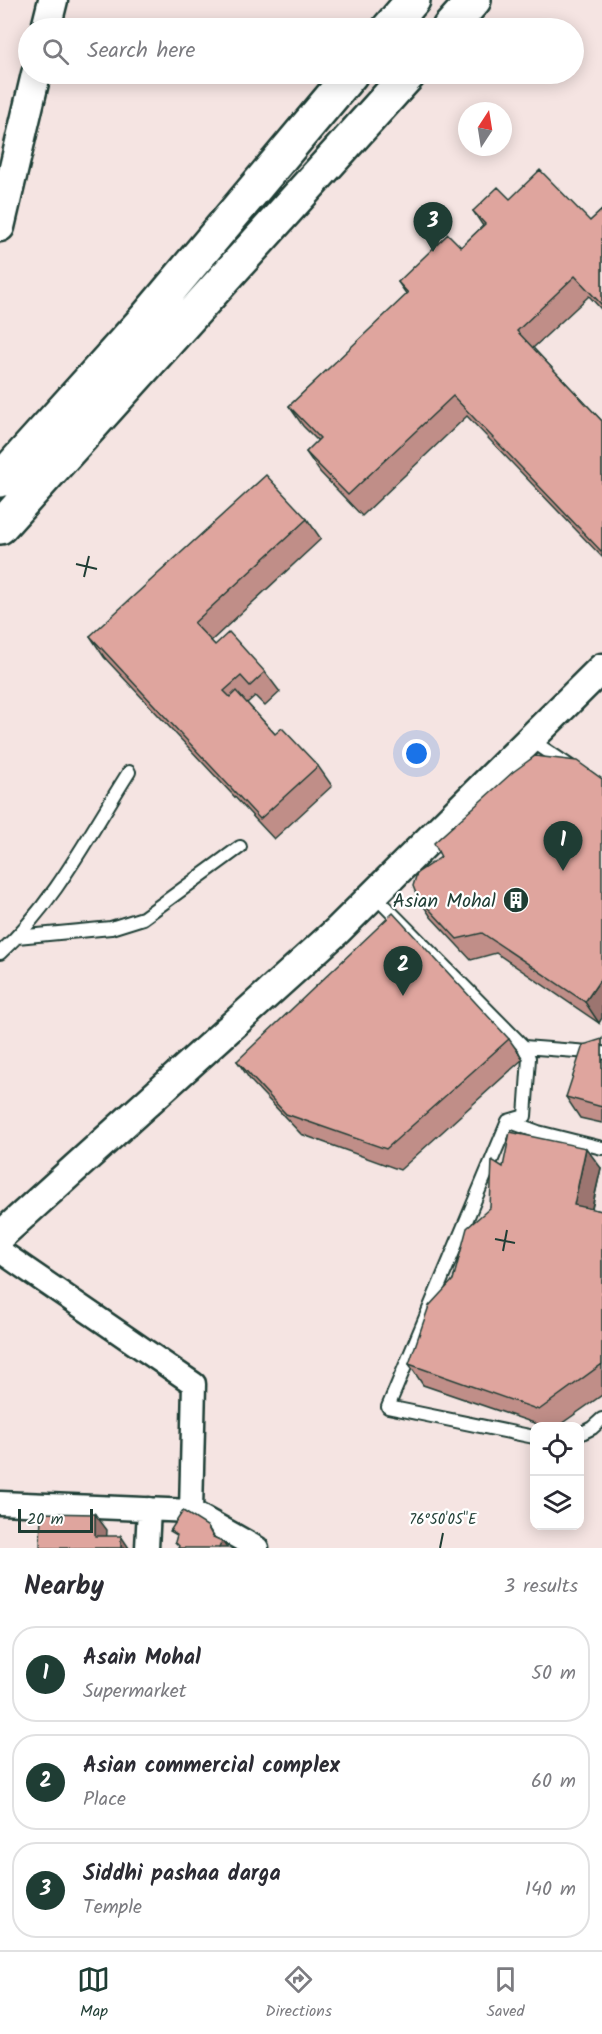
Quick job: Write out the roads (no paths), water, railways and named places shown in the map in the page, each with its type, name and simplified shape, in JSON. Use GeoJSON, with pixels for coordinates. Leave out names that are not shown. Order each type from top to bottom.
{"type":"FeatureCollection","features":[{"type":"Feature","properties":{"kind":"main road"},"geometry":{"type":"LineString","coordinates":[[398,18],[413,0]]}},
{"type":"Feature","properties":{"kind":"main road"},"geometry":{"type":"LineString","coordinates":[[458,18],[474,0]]}},
{"type":"Feature","properties":{"kind":"main road"},"geometry":{"type":"LineString","coordinates":[[0,480],[146,318],[343,84]]}},
{"type":"Feature","properties":{"kind":"main road"},"geometry":{"type":"LineString","coordinates":[[0,527],[400,84]]}},
{"type":"Feature","properties":{"kind":"street"},"geometry":{"type":"LineString","coordinates":[[48,18],[52,0]]}},
{"type":"Feature","properties":{"kind":"street"},"geometry":{"type":"LineString","coordinates":[[0,227],[34,84]]}},
{"type":"Feature","properties":{"kind":"street"},"geometry":{"type":"LineString","coordinates":[[0,1236],[337,931],[602,668]]}},
{"type":"Feature","properties":{"kind":"street"},"geometry":{"type":"LineString","coordinates":[[0,1251],[194,1384],[190,1511]]}},
{"type":"Feature","properties":{"kind":"street"},"geometry":{"type":"LineString","coordinates":[[0,1503],[190,1511],[257,1548]]}},
{"type":"Feature","properties":{"kind":"street"},"geometry":{"type":"LineString","coordinates":[[147,1548],[149,1509]]}},
{"type":"Feature","properties":{"kind":"lane"},"geometry":{"type":"LineString","coordinates":[[531,740],[584,776]]}},
{"type":"Feature","properties":{"kind":"lane"},"geometry":{"type":"LineString","coordinates":[[0,953],[17,937],[53,891],[129,772]]}},
{"type":"Feature","properties":{"kind":"lane"},"geometry":{"type":"LineString","coordinates":[[17,937],[111,928],[143,918],[240,847]]}},
{"type":"Feature","properties":{"kind":"lane"},"geometry":{"type":"LineString","coordinates":[[373,894],[524,1047],[529,1058],[525,1116],[508,1121]]}},
{"type":"Feature","properties":{"kind":"lane"},"geometry":{"type":"LineString","coordinates":[[524,1047],[602,1053]]}},
{"type":"Feature","properties":{"kind":"lane"},"geometry":{"type":"LineString","coordinates":[[508,1121],[538,1132],[602,1148]]}},
{"type":"Feature","properties":{"kind":"lane"},"geometry":{"type":"LineString","coordinates":[[508,1121],[388,1407],[530,1436]]}},
{"type":"Feature","properties":{"kind":"lane"},"geometry":{"type":"LineString","coordinates":[[584,1432],[602,1419]]}},
{"type":"Feature","properties":{"kind":"place","name":"Siddhi pashaa darga"},"geometry":{"type":"Point","coordinates":[433,252]}},
{"type":"Feature","properties":{"kind":"place","name":"Asain Mohal"},"geometry":{"type":"Point","coordinates":[563,871]}},
{"type":"Feature","properties":{"kind":"place","name":"Asian Mohal"},"geometry":{"type":"Point","coordinates":[516,900]}},
{"type":"Feature","properties":{"kind":"place","name":"Asian commercial complex"},"geometry":{"type":"Point","coordinates":[403,996]}}]}
